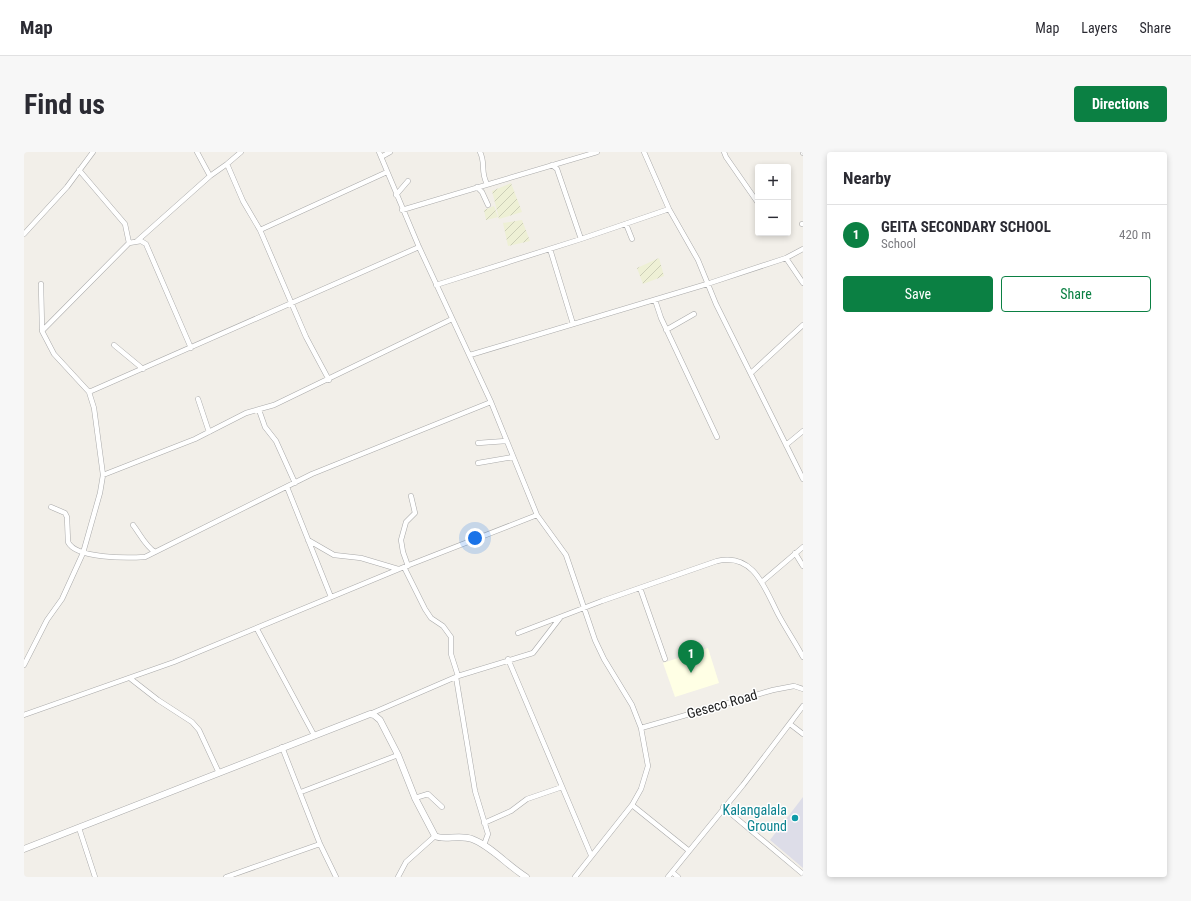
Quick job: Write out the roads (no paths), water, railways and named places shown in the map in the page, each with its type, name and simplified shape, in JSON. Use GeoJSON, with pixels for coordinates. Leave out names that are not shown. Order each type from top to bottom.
{"type":"FeatureCollection","features":[{"type":"Feature","properties":{"kind":"street"},"geometry":{"type":"LineString","coordinates":[[24,234],[63,192],[93,152]]}},
{"type":"Feature","properties":{"kind":"street"},"geometry":{"type":"LineString","coordinates":[[197,152],[210,176]]}},
{"type":"Feature","properties":{"kind":"street"},"geometry":{"type":"LineString","coordinates":[[137,241],[210,176],[241,152]]}},
{"type":"Feature","properties":{"kind":"street"},"geometry":{"type":"LineString","coordinates":[[379,152],[402,210],[491,402],[537,515],[566,555],[583,608],[604,659],[632,705],[641,728],[647,758],[647,774],[641,789],[632,805],[575,877]]}},
{"type":"Feature","properties":{"kind":"street"},"geometry":{"type":"LineString","coordinates":[[381,157],[390,152]]}},
{"type":"Feature","properties":{"kind":"street"},"geometry":{"type":"LineString","coordinates":[[480,152],[484,162],[482,174],[487,184]]}},
{"type":"Feature","properties":{"kind":"street"},"geometry":{"type":"LineString","coordinates":[[402,210],[597,152]]}},
{"type":"Feature","properties":{"kind":"street"},"geometry":{"type":"LineString","coordinates":[[644,152],[669,208],[698,260],[707,284],[803,479]]}},
{"type":"Feature","properties":{"kind":"street"},"geometry":{"type":"LineString","coordinates":[[724,152],[756,200]]}},
{"type":"Feature","properties":{"kind":"street"},"geometry":{"type":"LineString","coordinates":[[227,164],[243,201],[260,230],[291,304],[329,380]]}},
{"type":"Feature","properties":{"kind":"street"},"geometry":{"type":"LineString","coordinates":[[552,165],[557,169],[581,239]]}},
{"type":"Feature","properties":{"kind":"street"},"geometry":{"type":"LineString","coordinates":[[79,170],[125,224],[129,243]]}},
{"type":"Feature","properties":{"kind":"street"},"geometry":{"type":"LineString","coordinates":[[260,230],[387,172]]}},
{"type":"Feature","properties":{"kind":"street"},"geometry":{"type":"LineString","coordinates":[[396,195],[408,181]]}},
{"type":"Feature","properties":{"kind":"street"},"geometry":{"type":"LineString","coordinates":[[477,187],[482,192],[488,205]]}},
{"type":"Feature","properties":{"kind":"street"},"geometry":{"type":"LineString","coordinates":[[436,285],[581,239],[669,208]]}},
{"type":"Feature","properties":{"kind":"street"},"geometry":{"type":"LineString","coordinates":[[626,224],[632,239]]}},
{"type":"Feature","properties":{"kind":"street"},"geometry":{"type":"LineString","coordinates":[[42,329],[129,243],[141,241],[146,244],[191,348]]}},
{"type":"Feature","properties":{"kind":"street"},"geometry":{"type":"LineString","coordinates":[[89,392],[419,247]]}},
{"type":"Feature","properties":{"kind":"street"},"geometry":{"type":"LineString","coordinates":[[550,249],[573,324]]}},
{"type":"Feature","properties":{"kind":"street"},"geometry":{"type":"LineString","coordinates":[[470,355],[707,284],[786,258],[803,249]]}},
{"type":"Feature","properties":{"kind":"street"},"geometry":{"type":"LineString","coordinates":[[786,258],[803,283]]}},
{"type":"Feature","properties":{"kind":"street"},"geometry":{"type":"LineString","coordinates":[[24,665],[47,620],[62,598],[83,554],[100,493],[103,475],[94,408],[89,392],[54,354],[42,334],[41,284]]}},
{"type":"Feature","properties":{"kind":"street"},"geometry":{"type":"LineString","coordinates":[[655,300],[666,330],[717,437]]}},
{"type":"Feature","properties":{"kind":"street"},"geometry":{"type":"LineString","coordinates":[[666,330],[694,314]]}},
{"type":"Feature","properties":{"kind":"street"},"geometry":{"type":"LineString","coordinates":[[103,475],[183,444],[246,413],[274,405],[329,380],[365,360],[452,319]]}},
{"type":"Feature","properties":{"kind":"street"},"geometry":{"type":"LineString","coordinates":[[751,373],[803,325]]}},
{"type":"Feature","properties":{"kind":"street"},"geometry":{"type":"LineString","coordinates":[[114,345],[143,369]]}},
{"type":"Feature","properties":{"kind":"street"},"geometry":{"type":"LineString","coordinates":[[198,399],[209,432]]}},
{"type":"Feature","properties":{"kind":"street"},"geometry":{"type":"LineString","coordinates":[[51,507],[65,513],[67,517],[68,542],[83,554],[119,558],[145,557],[287,486],[343,461],[491,402]]}},
{"type":"Feature","properties":{"kind":"street"},"geometry":{"type":"LineString","coordinates":[[259,410],[265,427],[276,442],[295,483]]}},
{"type":"Feature","properties":{"kind":"street"},"geometry":{"type":"LineString","coordinates":[[786,445],[803,431]]}},
{"type":"Feature","properties":{"kind":"street"},"geometry":{"type":"LineString","coordinates":[[478,443],[506,441]]}},
{"type":"Feature","properties":{"kind":"street"},"geometry":{"type":"LineString","coordinates":[[478,463],[513,457]]}},
{"type":"Feature","properties":{"kind":"street"},"geometry":{"type":"LineString","coordinates":[[287,486],[332,597]]}},
{"type":"Feature","properties":{"kind":"street"},"geometry":{"type":"LineString","coordinates":[[411,496],[415,513],[406,522],[401,543],[406,566],[425,609],[431,618],[443,626],[451,637],[451,654],[457,677],[475,791],[488,837],[484,846]]}},
{"type":"Feature","properties":{"kind":"street"},"geometry":{"type":"LineString","coordinates":[[24,715],[131,679],[257,629],[398,569],[537,515]]}},
{"type":"Feature","properties":{"kind":"street"},"geometry":{"type":"LineString","coordinates":[[133,525],[144,538],[148,547],[155,552]]}},
{"type":"Feature","properties":{"kind":"street"},"geometry":{"type":"LineString","coordinates":[[308,540],[334,555],[357,557],[398,569]]}},
{"type":"Feature","properties":{"kind":"street"},"geometry":{"type":"LineString","coordinates":[[763,581],[795,553],[803,548]]}},
{"type":"Feature","properties":{"kind":"street"},"geometry":{"type":"LineString","coordinates":[[795,553],[803,566]]}},
{"type":"Feature","properties":{"kind":"street"},"geometry":{"type":"LineString","coordinates":[[518,633],[583,608],[727,559],[741,562],[763,581],[771,601],[803,657]]}},
{"type":"Feature","properties":{"kind":"street"},"geometry":{"type":"LineString","coordinates":[[640,588],[665,659]]}},
{"type":"Feature","properties":{"kind":"street"},"geometry":{"type":"LineString","coordinates":[[24,849],[282,747],[370,714],[457,677],[508,659],[533,653],[561,617]]}},
{"type":"Feature","properties":{"kind":"street"},"geometry":{"type":"LineString","coordinates":[[257,629],[314,735]]}},
{"type":"Feature","properties":{"kind":"street"},"geometry":{"type":"LineString","coordinates":[[508,659],[591,855]]}},
{"type":"Feature","properties":{"kind":"street"},"geometry":{"type":"LineString","coordinates":[[131,679],[158,700],[192,722],[206,745],[218,773]]}},
{"type":"Feature","properties":{"kind":"street","name":"Geseco Road"},"geometry":{"type":"LineString","coordinates":[[641,728],[773,690],[794,686],[803,689]]}},
{"type":"Feature","properties":{"kind":"street"},"geometry":{"type":"LineString","coordinates":[[668,877],[803,706]]}},
{"type":"Feature","properties":{"kind":"street"},"geometry":{"type":"LineString","coordinates":[[370,714],[374,715],[380,720],[398,755],[415,798],[435,836],[441,838],[462,836],[484,846],[526,877]]}},
{"type":"Feature","properties":{"kind":"street"},"geometry":{"type":"LineString","coordinates":[[790,724],[803,734]]}},
{"type":"Feature","properties":{"kind":"street"},"geometry":{"type":"LineString","coordinates":[[282,747],[301,792],[320,844],[336,877]]}},
{"type":"Feature","properties":{"kind":"street"},"geometry":{"type":"LineString","coordinates":[[301,792],[398,755]]}},
{"type":"Feature","properties":{"kind":"street"},"geometry":{"type":"LineString","coordinates":[[484,823],[511,811],[527,799],[562,787]]}},
{"type":"Feature","properties":{"kind":"street"},"geometry":{"type":"LineString","coordinates":[[415,798],[428,794],[442,808]]}},
{"type":"Feature","properties":{"kind":"street"},"geometry":{"type":"LineString","coordinates":[[632,805],[688,850]]}},
{"type":"Feature","properties":{"kind":"street"},"geometry":{"type":"LineString","coordinates":[[724,807],[802,873],[797,877]]}},
{"type":"Feature","properties":{"kind":"street"},"geometry":{"type":"LineString","coordinates":[[79,828],[95,877]]}},
{"type":"Feature","properties":{"kind":"street"},"geometry":{"type":"LineString","coordinates":[[398,877],[406,862],[435,836]]}},
{"type":"Feature","properties":{"kind":"street"},"geometry":{"type":"LineString","coordinates":[[226,877],[320,844]]}},
{"type":"Feature","properties":{"kind":"street"},"geometry":{"type":"LineString","coordinates":[[672,872],[678,877]]}},
{"type":"Feature","properties":{"kind":"place","name":"GEITA SECONDARY SCHOOL"},"geometry":{"type":"Point","coordinates":[691,673]}},
{"type":"Feature","properties":{"kind":"place","name":"Kalangalala Ground"},"geometry":{"type":"Point","coordinates":[795,818]}}]}
